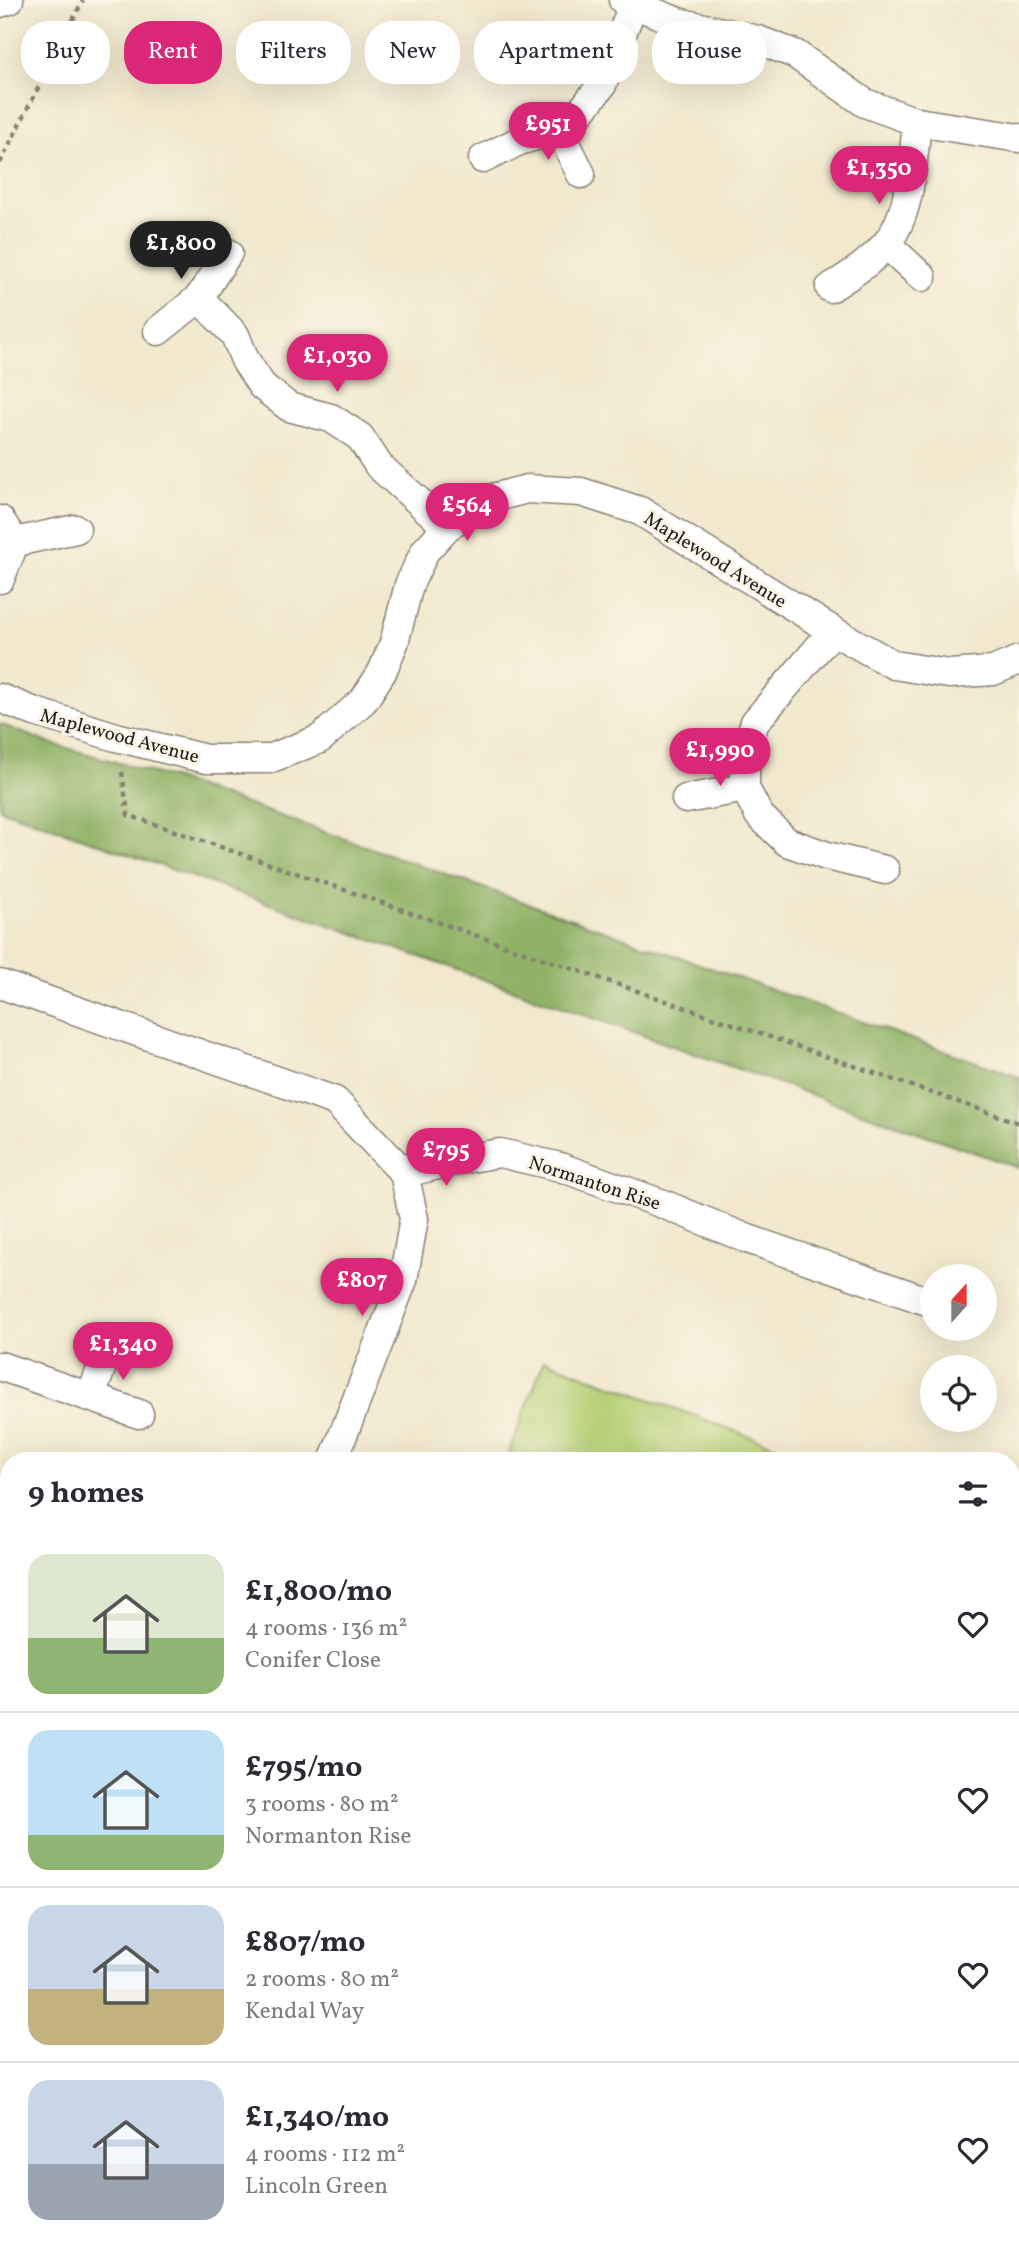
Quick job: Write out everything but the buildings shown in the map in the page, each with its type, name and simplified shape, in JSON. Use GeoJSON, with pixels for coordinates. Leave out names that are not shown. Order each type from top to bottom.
{"type":"FeatureCollection","features":[{"type":"Feature","properties":{"kind":"street"},"geometry":{"type":"LineString","coordinates":[[0,3],[9,0]]}},
{"type":"Feature","properties":{"kind":"street"},"geometry":{"type":"LineString","coordinates":[[483,159],[519,141],[559,129],[582,110],[602,85],[628,3],[678,22],[758,40],[795,54],[865,103],[918,122],[1019,138]]}},
{"type":"Feature","properties":{"kind":"street"},"geometry":{"type":"LineString","coordinates":[[830,288],[861,268],[887,244],[901,218],[910,180],[918,122]]}},
{"type":"Feature","properties":{"kind":"street"},"geometry":{"type":"LineString","coordinates":[[559,129],[581,174]]}},
{"type":"Feature","properties":{"kind":"street"},"geometry":{"type":"LineString","coordinates":[[887,244],[922,277]]}},
{"type":"Feature","properties":{"kind":"street"},"geometry":{"type":"LineString","coordinates":[[158,331],[199,298],[228,253]]}},
{"type":"Feature","properties":{"kind":"street"},"geometry":{"type":"LineString","coordinates":[[199,298],[235,335],[245,360],[262,386],[289,407],[331,418],[360,437],[379,466],[447,527]]}},
{"type":"Feature","properties":{"kind":"street","name":"Maplewood Avenue"},"geometry":{"type":"LineString","coordinates":[[0,698],[35,712],[116,737],[206,759],[269,759],[320,739],[364,700],[382,672],[394,643],[409,585],[425,551],[447,527],[485,500],[527,489],[581,492],[640,512],[833,631],[894,665],[949,674],[993,671],[1019,660]]}},
{"type":"Feature","properties":{"kind":"street"},"geometry":{"type":"LineString","coordinates":[[0,579],[8,531],[76,529]]}},
{"type":"Feature","properties":{"kind":"street"},"geometry":{"type":"LineString","coordinates":[[833,631],[755,722],[745,752],[745,788],[759,815],[788,842],[827,856],[885,870]]}},
{"type":"Feature","properties":{"kind":"street"},"geometry":{"type":"LineString","coordinates":[[686,799],[745,788]]}},
{"type":"Feature","properties":{"kind":"street"},"geometry":{"type":"LineString","coordinates":[[0,984],[335,1101],[404,1173],[414,1219],[403,1280],[336,1452]]}},
{"type":"Feature","properties":{"kind":"street","name":"Normanton Rise"},"geometry":{"type":"LineString","coordinates":[[404,1173],[500,1153],[548,1164],[663,1203],[748,1239],[920,1299]]}},
{"type":"Feature","properties":{"kind":"street"},"geometry":{"type":"LineString","coordinates":[[92,1396],[108,1350]]}},
{"type":"Feature","properties":{"kind":"street"},"geometry":{"type":"LineString","coordinates":[[0,1366],[139,1414]]}},
{"type":"Feature","properties":{"kind":"path"},"geometry":{"type":"LineString","coordinates":[[0,163],[83,0]]}},
{"type":"Feature","properties":{"kind":"path"},"geometry":{"type":"LineString","coordinates":[[116,737],[128,815],[1019,1123]]}},
{"type":"Feature","properties":{"kind":"green space"},"geometry":{"type":"Polygon","coordinates":[[[0,724],[49,743],[175,779],[1019,1077],[1019,1168],[0,809],[0,724]]]}},
{"type":"Feature","properties":{"kind":"green space"},"geometry":{"type":"Polygon","coordinates":[[[544,1360],[792,1452],[509,1452],[544,1360]]]}}]}
